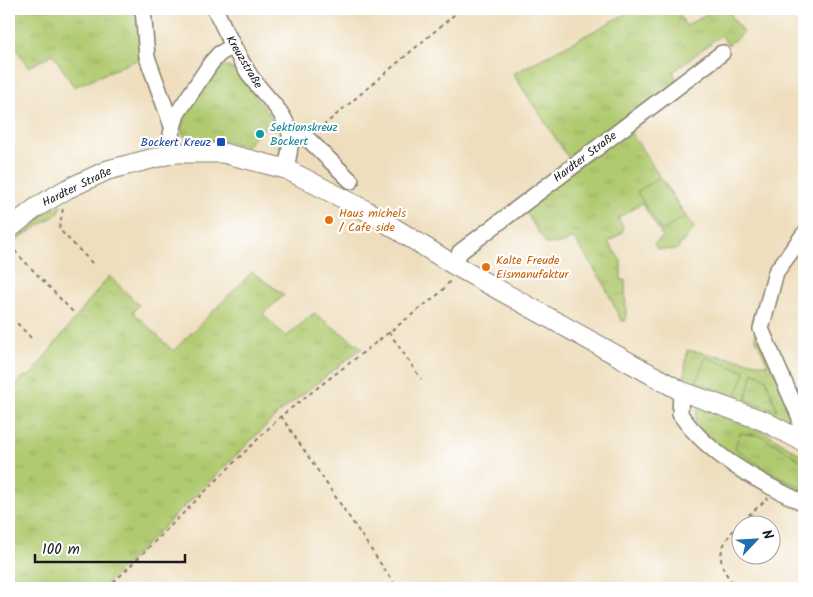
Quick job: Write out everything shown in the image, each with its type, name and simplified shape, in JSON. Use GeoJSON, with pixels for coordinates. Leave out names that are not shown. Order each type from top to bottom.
{"type":"FeatureCollection","features":[{"type":"Feature","properties":{"kind":"main road","name":"Hardter Straße"},"geometry":{"type":"LineString","coordinates":[[9,229],[37,207],[67,189],[108,170],[174,154],[223,153],[286,169],[367,211],[454,265],[681,391],[764,421],[802,441]]}},
{"type":"Feature","properties":{"kind":"street"},"geometry":{"type":"LineString","coordinates":[[143,9],[147,57],[172,126],[174,154]]}},
{"type":"Feature","properties":{"kind":"street","name":"Kreuzstraße"},"geometry":{"type":"LineString","coordinates":[[215,9],[232,46],[257,86],[280,112],[290,136],[286,169]]}},
{"type":"Feature","properties":{"kind":"street"},"geometry":{"type":"LineString","coordinates":[[172,126],[177,114],[210,63],[218,54],[232,46]]}},
{"type":"Feature","properties":{"kind":"street","name":"Hardter Straße"},"geometry":{"type":"LineString","coordinates":[[454,265],[460,252],[722,53]]}},
{"type":"Feature","properties":{"kind":"street"},"geometry":{"type":"LineString","coordinates":[[290,136],[308,139],[351,181]]}},
{"type":"Feature","properties":{"kind":"street","name":"Hardter Straße"},"geometry":{"type":"LineString","coordinates":[[802,441],[800,418],[761,330],[776,272],[804,234]]}},
{"type":"Feature","properties":{"kind":"street"},"geometry":{"type":"LineString","coordinates":[[681,391],[680,414],[718,454],[777,490],[804,503]]}},
{"type":"Feature","properties":{"kind":"path"},"geometry":{"type":"LineString","coordinates":[[308,139],[460,9]]}},
{"type":"Feature","properties":{"kind":"path"},"geometry":{"type":"LineString","coordinates":[[67,189],[59,229],[93,264]]}},
{"type":"Feature","properties":{"kind":"path"},"geometry":{"type":"LineString","coordinates":[[9,245],[73,312]]}},
{"type":"Feature","properties":{"kind":"path"},"geometry":{"type":"LineString","coordinates":[[108,588],[280,416],[440,293],[450,282],[454,265]]}},
{"type":"Feature","properties":{"kind":"path"},"geometry":{"type":"LineString","coordinates":[[9,322],[18,324],[34,340]]}},
{"type":"Feature","properties":{"kind":"path"},"geometry":{"type":"LineString","coordinates":[[389,332],[421,379]]}},
{"type":"Feature","properties":{"kind":"path"},"geometry":{"type":"LineString","coordinates":[[280,416],[397,588]]}},
{"type":"Feature","properties":{"kind":"path"},"geometry":{"type":"LineString","coordinates":[[740,588],[732,582],[722,566],[721,550],[726,537],[777,490]]}},
{"type":"Feature","properties":{"kind":"green space"},"geometry":{"type":"Polygon","coordinates":[[[9,9],[139,9],[143,57],[74,87],[53,54],[29,67],[9,39],[9,9]]]}},
{"type":"Feature","properties":{"kind":"green space"},"geometry":{"type":"Polygon","coordinates":[[[635,9],[676,9],[686,26],[715,9],[727,9],[743,33],[728,45],[721,35],[673,72],[678,83],[572,163],[513,74],[635,9]]]}},
{"type":"Feature","properties":{"kind":"green space"},"geometry":{"type":"Polygon","coordinates":[[[224,66],[234,69],[273,119],[245,147],[230,143],[191,139],[184,135],[181,128],[186,115],[209,77],[219,67],[224,66]]]}},
{"type":"Feature","properties":{"kind":"green space"},"geometry":{"type":"Polygon","coordinates":[[[628,128],[694,228],[676,250],[657,249],[654,244],[663,237],[642,203],[618,218],[623,227],[623,232],[608,242],[621,261],[621,280],[625,280],[626,321],[621,321],[603,282],[573,237],[564,243],[546,244],[523,208],[628,128]]]}},
{"type":"Feature","properties":{"kind":"green space"},"geometry":{"type":"Polygon","coordinates":[[[660,177],[684,216],[662,231],[637,192],[660,177]]]}},
{"type":"Feature","properties":{"kind":"green space"},"geometry":{"type":"Polygon","coordinates":[[[61,205],[59,213],[9,243],[9,239],[47,212],[61,205]]]}},
{"type":"Feature","properties":{"kind":"green space"},"geometry":{"type":"Polygon","coordinates":[[[252,272],[284,295],[263,314],[286,337],[314,313],[362,348],[280,412],[102,588],[9,588],[9,392],[25,375],[28,378],[109,276],[139,305],[133,312],[173,351],[252,272]]]}},
{"type":"Feature","properties":{"kind":"green space"},"geometry":{"type":"Polygon","coordinates":[[[757,329],[797,424],[684,382],[687,350],[768,365],[755,336],[757,329]]]}},
{"type":"Feature","properties":{"kind":"green space"},"geometry":{"type":"Polygon","coordinates":[[[706,357],[745,372],[735,397],[696,381],[706,357]]]}},
{"type":"Feature","properties":{"kind":"green space"},"geometry":{"type":"Polygon","coordinates":[[[753,372],[766,379],[777,410],[746,400],[753,372]]]}},
{"type":"Feature","properties":{"kind":"green space"},"geometry":{"type":"Polygon","coordinates":[[[700,408],[765,432],[804,457],[804,496],[747,464],[720,446],[695,424],[697,410],[700,408]]]}},
{"type":"Feature","properties":{"kind":"green space"},"geometry":{"type":"Polygon","coordinates":[[[740,433],[762,436],[804,462],[804,489],[770,472],[735,448],[740,433]]]}},
{"type":"Feature","properties":{"kind":"place","name":"Sektionskreuz Bockert"},"geometry":{"type":"Point","coordinates":[260,134]}},
{"type":"Feature","properties":{"kind":"place","name":"Bockert Kreuz"},"geometry":{"type":"Point","coordinates":[221,142]}},
{"type":"Feature","properties":{"kind":"place","name":"Haus michels / Cafe side"},"geometry":{"type":"Point","coordinates":[329,220]}},
{"type":"Feature","properties":{"kind":"place","name":"Kalte Freude Eismanufaktur"},"geometry":{"type":"Point","coordinates":[486,267]}}]}
